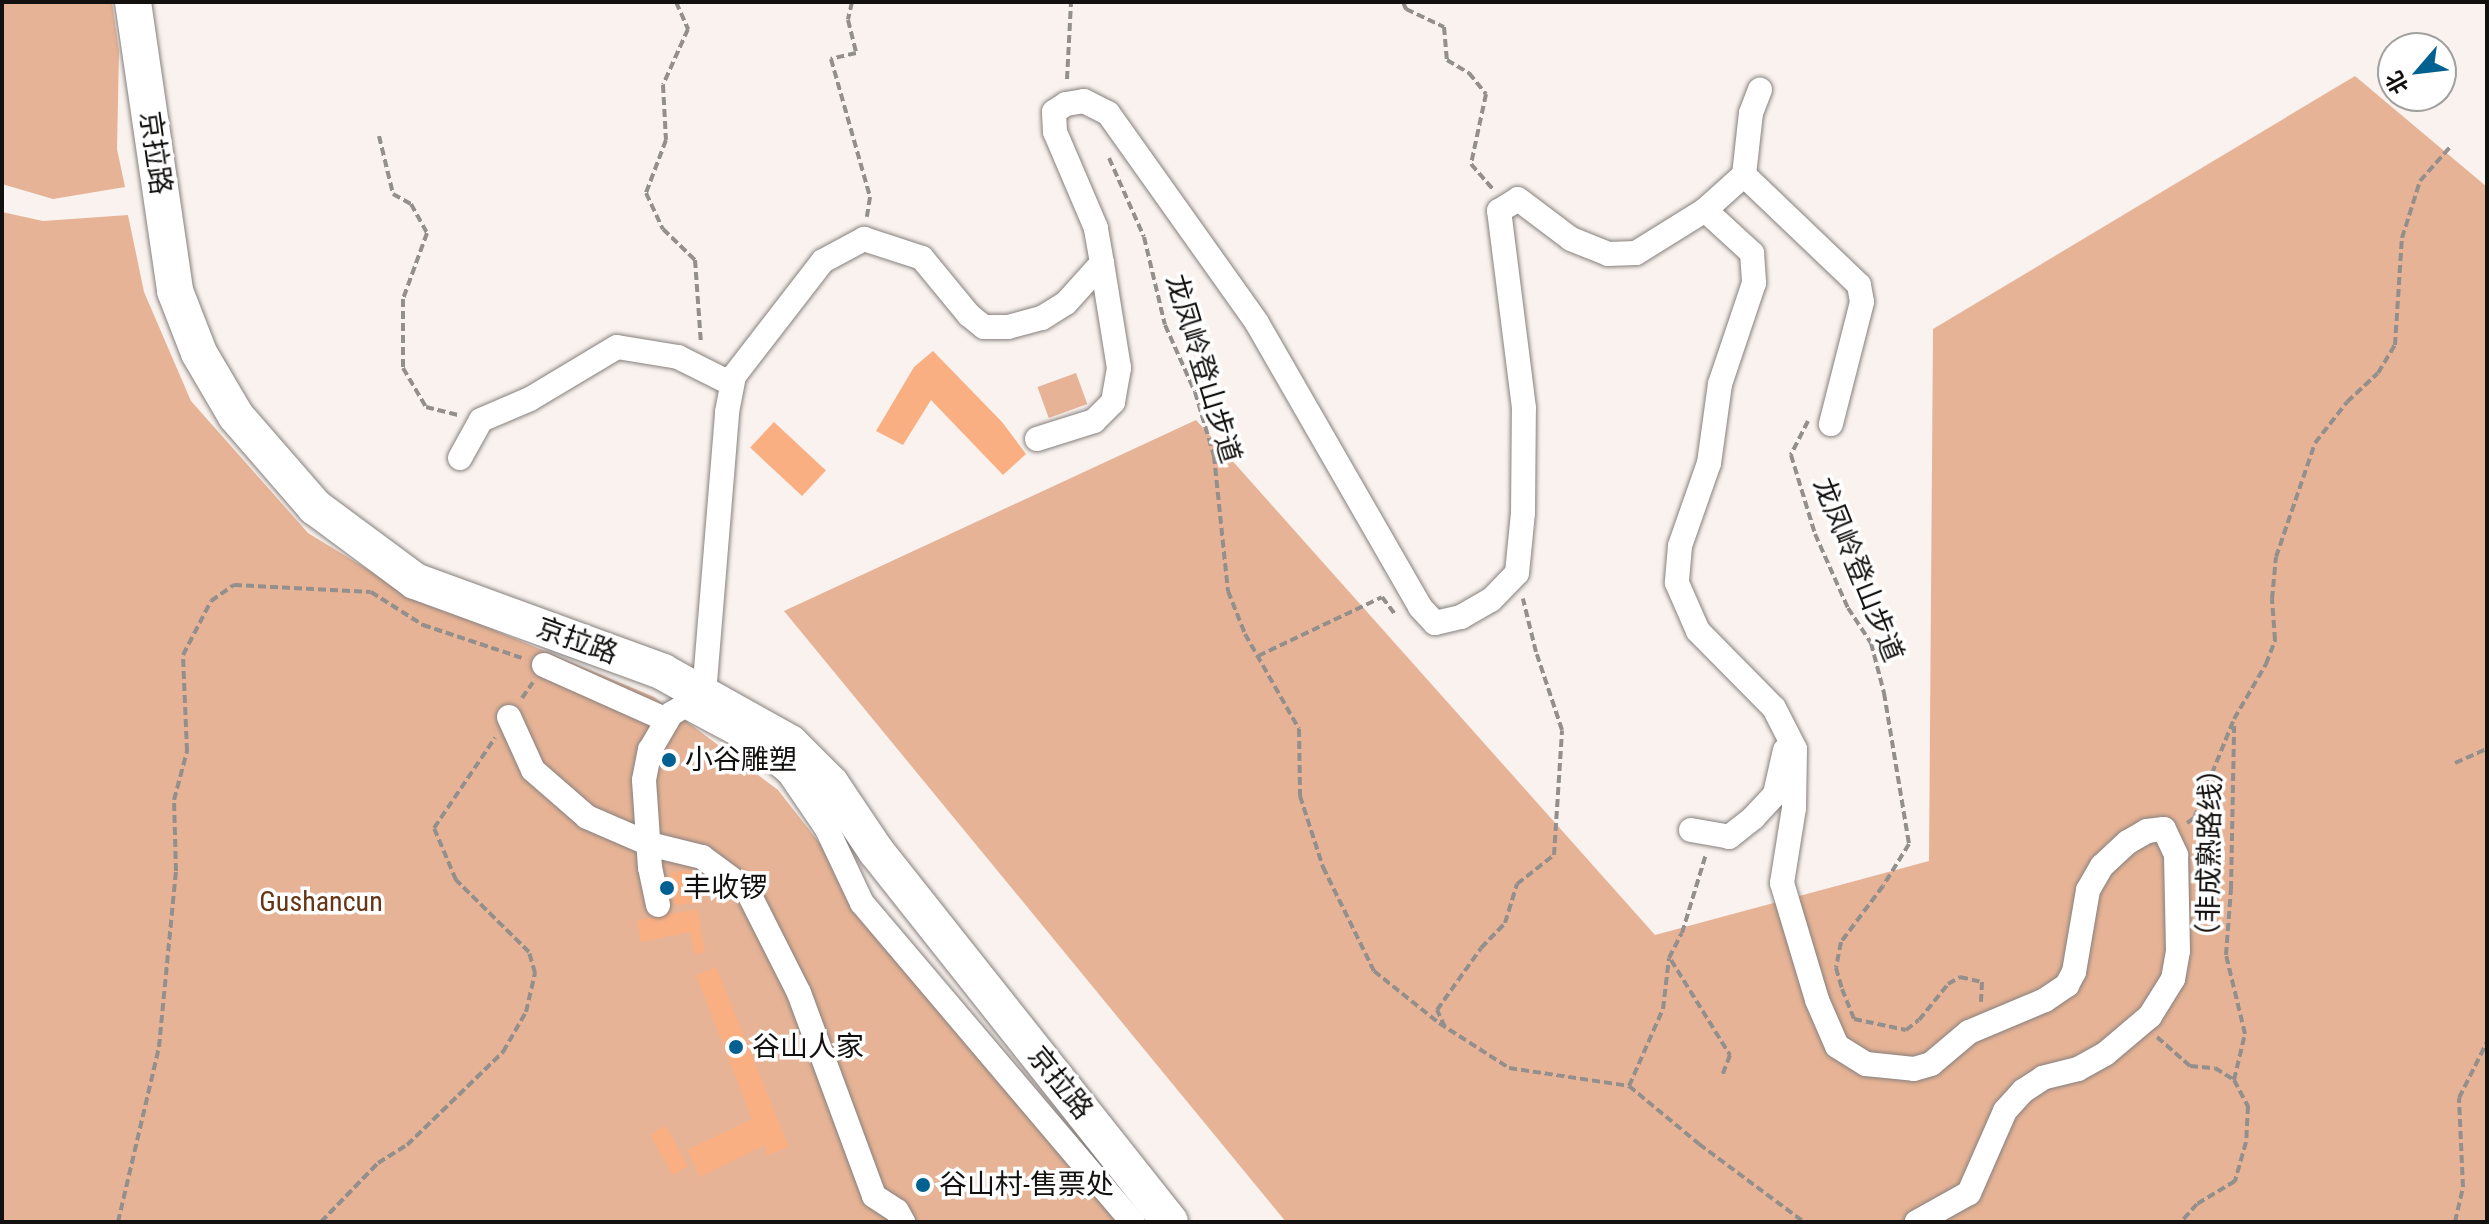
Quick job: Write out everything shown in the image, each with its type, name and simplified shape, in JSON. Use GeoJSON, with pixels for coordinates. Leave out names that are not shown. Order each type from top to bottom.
{"type":"FeatureCollection","features":[{"type":"Feature","properties":{"kind":"highway","name":"京拉路"},"geometry":{"type":"LineString","coordinates":[[133,2],[175,291],[199,353],[236,416],[315,507],[415,581],[663,672],[685,707],[790,743],[831,784],[876,851],[1154,1220]]}},
{"type":"Feature","properties":{"kind":"lane"},"geometry":{"type":"LineString","coordinates":[[1037,439],[1094,421],[1113,402],[1119,368],[1096,228],[1055,132],[1054,112],[1066,104],[1084,101],[1108,113],[1257,323],[1420,607],[1435,623],[1461,617],[1491,600],[1517,573],[1523,513],[1524,408],[1499,211],[1518,199],[1571,239],[1608,254],[1636,253],[1705,210],[1744,175],[1751,113],[1760,90]]}},
{"type":"Feature","properties":{"kind":"lane"},"geometry":{"type":"LineString","coordinates":[[1744,175],[1859,285],[1862,302],[1831,424]]}},
{"type":"Feature","properties":{"kind":"lane"},"geometry":{"type":"LineString","coordinates":[[1705,210],[1752,253],[1754,283],[1720,384],[1709,463],[1680,546],[1677,583],[1698,631],[1774,708],[1795,749],[1794,808],[1782,883],[1817,1000],[1837,1046],[1866,1064],[1914,1069],[1931,1064],[1969,1032],[2045,1000],[2067,985],[2074,972],[2088,890],[2102,866],[2128,842],[2147,831],[2164,829],[2176,855],[2178,951],[2173,979],[2150,1016],[2105,1054],[2078,1069],[2043,1078],[2023,1091],[2005,1111],[1969,1193],[1917,1222]]}},
{"type":"Feature","properties":{"kind":"lane"},"geometry":{"type":"LineString","coordinates":[[658,905],[644,780],[650,750],[685,707],[734,376],[823,261],[864,239],[922,258],[969,315],[984,327],[1008,327],[1042,318],[1066,303],[1102,263]]}},
{"type":"Feature","properties":{"kind":"lane"},"geometry":{"type":"LineString","coordinates":[[460,458],[481,420],[530,399],[617,347],[678,357],[732,384]]}},
{"type":"Feature","properties":{"kind":"lane"},"geometry":{"type":"LineString","coordinates":[[544,665],[685,707]]}},
{"type":"Feature","properties":{"kind":"lane"},"geometry":{"type":"LineString","coordinates":[[509,717],[533,770],[587,817],[649,844],[702,857],[747,890],[799,993],[874,1196],[897,1211],[903,1222]]}},
{"type":"Feature","properties":{"kind":"lane"},"geometry":{"type":"LineString","coordinates":[[1701,832],[1729,837],[1753,818],[1775,794],[1788,736]]}},
{"type":"Feature","properties":{"kind":"path"},"geometry":{"type":"LineString","coordinates":[[676,2],[688,29],[663,85],[666,140],[646,193],[663,229],[695,260],[703,370]]}},
{"type":"Feature","properties":{"kind":"path"},"geometry":{"type":"LineString","coordinates":[[852,2],[848,20],[856,53],[831,59],[870,197],[864,239]]}},
{"type":"Feature","properties":{"kind":"path"},"geometry":{"type":"LineString","coordinates":[[1066,104],[1071,2]]}},
{"type":"Feature","properties":{"kind":"path"},"geometry":{"type":"LineString","coordinates":[[1403,2],[1406,9],[1444,27],[1447,60],[1469,73],[1486,94],[1471,164],[1491,188],[1518,199]]}},
{"type":"Feature","properties":{"kind":"path"},"geometry":{"type":"LineString","coordinates":[[379,136],[393,194],[411,204],[427,233],[403,299],[403,368],[426,407],[481,420]]}},
{"type":"Feature","properties":{"kind":"path"},"geometry":{"type":"LineString","coordinates":[[2168,838],[2194,818],[2234,719],[2266,664],[2275,640],[2276,557],[2315,443],[2347,402],[2378,373],[2395,345],[2402,238],[2420,181],[2451,146]]}},
{"type":"Feature","properties":{"kind":"path","name":"龙凤岭登山步道"},"geometry":{"type":"LineString","coordinates":[[1109,157],[1144,237],[1165,325],[1195,392],[1210,443],[1228,591],[1258,656],[1299,729],[1300,796],[1323,867],[1374,971],[1445,1027],[1509,1068],[1629,1086]]}},
{"type":"Feature","properties":{"kind":"path","name":"龙凤岭登山步道"},"geometry":{"type":"LineString","coordinates":[[1831,424],[1812,413],[1791,455],[1815,534],[1848,608],[1871,643],[1884,693],[1909,844],[1883,886],[1841,942],[1836,968],[1854,1019],[1906,1030],[1919,1020],[1948,984],[1960,977],[1982,982],[1981,1003],[1969,1032]]}},
{"type":"Feature","properties":{"kind":"path"},"geometry":{"type":"LineString","coordinates":[[1445,1027],[1437,1010],[1481,948],[1505,923],[1517,884],[1554,855],[1562,730],[1536,652],[1517,573]]}},
{"type":"Feature","properties":{"kind":"path"},"geometry":{"type":"LineString","coordinates":[[118,1222],[159,1047],[176,871],[174,800],[187,751],[183,655],[211,601],[234,585],[371,592],[423,625],[544,665],[434,828],[456,880],[529,952],[535,973],[526,1012],[503,1052],[407,1145],[378,1163],[321,1222]]}},
{"type":"Feature","properties":{"kind":"path"},"geometry":{"type":"LineString","coordinates":[[1258,656],[1382,597],[1409,632],[1435,623]]}},
{"type":"Feature","properties":{"kind":"path","name":"（非成熟路线）"},"geometry":{"type":"LineString","coordinates":[[2234,719],[2231,889],[2226,955],[2245,1034],[2234,1080]]}},
{"type":"Feature","properties":{"kind":"path"},"geometry":{"type":"LineString","coordinates":[[2455,763],[2487,749]]}},
{"type":"Feature","properties":{"kind":"path"},"geometry":{"type":"LineString","coordinates":[[1701,832],[1682,933],[1669,958],[1663,1009],[1629,1086],[1699,1144],[1804,1222]]}},
{"type":"Feature","properties":{"kind":"path"},"geometry":{"type":"LineString","coordinates":[[1669,958],[1730,1055],[1722,1076]]}},
{"type":"Feature","properties":{"kind":"path"},"geometry":{"type":"LineString","coordinates":[[2150,1016],[2155,1035],[2170,1052],[2190,1066],[2215,1068],[2234,1080],[2248,1106],[2246,1142],[2235,1181],[2197,1204],[2181,1222]]}},
{"type":"Feature","properties":{"kind":"path"},"geometry":{"type":"LineString","coordinates":[[2455,1222],[2463,1187],[2459,1098],[2487,1042]]}},
{"type":"Feature","properties":{"kind":"green space"},"geometry":{"type":"Polygon","coordinates":[[[2,2],[112,2],[119,51],[117,149],[125,187],[53,199],[2,184],[2,2]]]}},
{"type":"Feature","properties":{"kind":"green space"},"geometry":{"type":"Polygon","coordinates":[[[2355,76],[2377,94],[2377,112],[2398,112],[2487,187],[2487,1222],[1286,1222],[784,611],[1196,420],[1655,935],[1929,861],[1933,329],[2355,76]]]}},
{"type":"Feature","properties":{"kind":"green space","name":"Gushancun"},"geometry":{"type":"Polygon","coordinates":[[[2,212],[43,221],[128,215],[144,292],[191,401],[308,533],[408,594],[654,697],[778,790],[865,901],[1140,1222],[2,1222],[2,212]]]}},
{"type":"Feature","properties":{"kind":"green space"},"geometry":{"type":"Polygon","coordinates":[[[1076,373],[1087,404],[1049,418],[1037,387],[1076,373]]]}},
{"type":"Feature","properties":{"kind":"building"},"geometry":{"type":"Polygon","coordinates":[[[933,351],[1002,422],[1026,454],[1003,475],[931,400],[903,445],[876,431],[914,367],[933,351]]]}},
{"type":"Feature","properties":{"kind":"building"},"geometry":{"type":"Polygon","coordinates":[[[774,422],[826,470],[802,496],[750,448],[774,422]]]}},
{"type":"Feature","properties":{"kind":"building"},"geometry":{"type":"Polygon","coordinates":[[[696,870],[699,903],[674,905],[671,872],[696,870]]]}},
{"type":"Feature","properties":{"kind":"building"},"geometry":{"type":"Polygon","coordinates":[[[697,909],[705,952],[695,954],[690,932],[641,942],[637,920],[697,909]]]}},
{"type":"Feature","properties":{"kind":"building","name":"谷山人家"},"geometry":{"type":"Polygon","coordinates":[[[716,967],[789,1147],[767,1156],[765,1145],[700,1177],[687,1150],[752,1119],[696,975],[716,967]]]}},
{"type":"Feature","properties":{"kind":"building"},"geometry":{"type":"Polygon","coordinates":[[[666,1126],[688,1166],[673,1175],[650,1135],[666,1126]]]}},
{"type":"Feature","properties":{"kind":"building","name":"谷山村-售票处"},"geometry":{"type":"Polygon","coordinates":[[[924,1175],[931,1190],[921,1195],[914,1180],[924,1175]]]}},
{"type":"Feature","properties":{"kind":"place","name":"小谷雕塑"},"geometry":{"type":"Point","coordinates":[669,760]}},
{"type":"Feature","properties":{"kind":"place","name":"丰收锣"},"geometry":{"type":"Point","coordinates":[667,888]}},
{"type":"Feature","properties":{"kind":"place","name":"谷山人家"},"geometry":{"type":"Point","coordinates":[736,1047]}},
{"type":"Feature","properties":{"kind":"place","name":"谷山村-售票处"},"geometry":{"type":"Point","coordinates":[923,1185]}}]}
